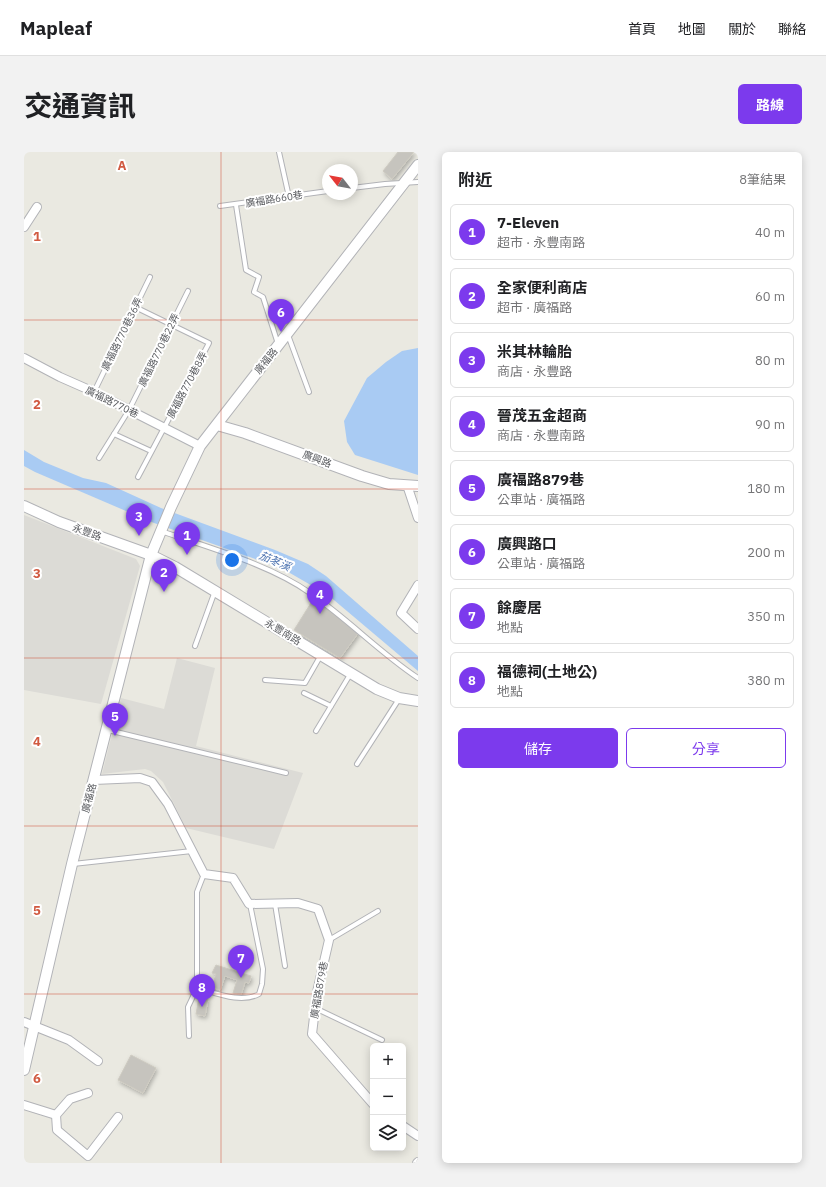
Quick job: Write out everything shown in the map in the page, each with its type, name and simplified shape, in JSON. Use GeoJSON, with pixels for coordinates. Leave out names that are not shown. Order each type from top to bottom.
{"type":"FeatureCollection","features":[{"type":"Feature","properties":{"kind":"street","name":"廣福路"},"geometry":{"type":"LineString","coordinates":[[24,1070],[72,864],[151,555],[171,507],[200,446],[418,165]]}},
{"type":"Feature","properties":{"kind":"street"},"geometry":{"type":"LineString","coordinates":[[24,227],[37,206]]}},
{"type":"Feature","properties":{"kind":"street","name":"廣福路770巷"},"geometry":{"type":"LineString","coordinates":[[24,358],[200,446]]}},
{"type":"Feature","properties":{"kind":"street","name":"廣興路"},"geometry":{"type":"LineString","coordinates":[[217,425],[270,442],[362,476],[390,484],[418,486]]}},
{"type":"Feature","properties":{"kind":"street"},"geometry":{"type":"LineString","coordinates":[[407,485],[418,518]]}},
{"type":"Feature","properties":{"kind":"street","name":"永豐路"},"geometry":{"type":"LineString","coordinates":[[24,506],[59,522],[151,555]]}},
{"type":"Feature","properties":{"kind":"street","name":"永豐南路"},"geometry":{"type":"LineString","coordinates":[[151,555],[216,591],[377,689],[399,698],[418,701]]}},
{"type":"Feature","properties":{"kind":"street"},"geometry":{"type":"LineString","coordinates":[[418,585],[401,613],[418,629]]}},
{"type":"Feature","properties":{"kind":"street"},"geometry":{"type":"LineString","coordinates":[[94,780],[140,778],[152,782],[168,804],[204,874],[233,878],[250,904],[298,903],[318,909],[329,940]]}},
{"type":"Feature","properties":{"kind":"street","name":"廣福路879巷"},"geometry":{"type":"LineString","coordinates":[[329,940],[317,992],[312,1034],[370,1101]]}},
{"type":"Feature","properties":{"kind":"street"},"geometry":{"type":"LineString","coordinates":[[24,1022],[35,1025],[69,1040],[98,1061]]}},
{"type":"Feature","properties":{"kind":"street"},"geometry":{"type":"LineString","coordinates":[[88,1093],[70,1099],[56,1115],[57,1130],[88,1156],[118,1117]]}},
{"type":"Feature","properties":{"kind":"street"},"geometry":{"type":"LineString","coordinates":[[24,1105],[56,1115]]}},
{"type":"Feature","properties":{"kind":"street"},"geometry":{"type":"LineString","coordinates":[[406,1128],[418,1136]]}},
{"type":"Feature","properties":{"kind":"lane"},"geometry":{"type":"LineString","coordinates":[[279,152],[289,197]]}},
{"type":"Feature","properties":{"kind":"lane"},"geometry":{"type":"LineString","coordinates":[[358,187],[418,182]]}},
{"type":"Feature","properties":{"kind":"lane","name":"廣福路660巷"},"geometry":{"type":"LineString","coordinates":[[220,206],[322,193]]}},
{"type":"Feature","properties":{"kind":"lane"},"geometry":{"type":"LineString","coordinates":[[236,205],[246,270],[259,277],[254,292],[263,297],[278,346]]}},
{"type":"Feature","properties":{"kind":"lane","name":"廣福路770巷36弄"},"geometry":{"type":"LineString","coordinates":[[94,392],[150,277]]}},
{"type":"Feature","properties":{"kind":"lane","name":"廣福路770巷22弄"},"geometry":{"type":"LineString","coordinates":[[99,458],[129,410],[188,290]]}},
{"type":"Feature","properties":{"kind":"lane"},"geometry":{"type":"LineString","coordinates":[[135,307],[171,326]]}},
{"type":"Feature","properties":{"kind":"lane","name":"廣福路770巷8弄"},"geometry":{"type":"LineString","coordinates":[[138,477],[209,343],[171,326]]}},
{"type":"Feature","properties":{"kind":"lane"},"geometry":{"type":"LineString","coordinates":[[287,335],[308,392]]}},
{"type":"Feature","properties":{"kind":"lane"},"geometry":{"type":"LineString","coordinates":[[114,434],[151,451]]}},
{"type":"Feature","properties":{"kind":"lane"},"geometry":{"type":"LineString","coordinates":[[162,530],[270,570],[309,592],[350,623],[402,668],[418,678]]}},
{"type":"Feature","properties":{"kind":"lane"},"geometry":{"type":"LineString","coordinates":[[194,646],[216,591]]}},
{"type":"Feature","properties":{"kind":"lane"},"geometry":{"type":"LineString","coordinates":[[265,680],[305,683],[321,655]]}},
{"type":"Feature","properties":{"kind":"lane"},"geometry":{"type":"LineString","coordinates":[[316,731],[351,673]]}},
{"type":"Feature","properties":{"kind":"lane"},"geometry":{"type":"LineString","coordinates":[[304,693],[331,706]]}},
{"type":"Feature","properties":{"kind":"lane"},"geometry":{"type":"LineString","coordinates":[[357,764],[399,698]]}},
{"type":"Feature","properties":{"kind":"lane"},"geometry":{"type":"LineString","coordinates":[[107,729],[286,773]]}},
{"type":"Feature","properties":{"kind":"lane"},"geometry":{"type":"LineString","coordinates":[[72,864],[192,851]]}},
{"type":"Feature","properties":{"kind":"lane"},"geometry":{"type":"LineString","coordinates":[[189,1036],[188,1007],[197,988],[197,892],[204,874]]}},
{"type":"Feature","properties":{"kind":"lane"},"geometry":{"type":"LineString","coordinates":[[275,903],[285,966]]}},
{"type":"Feature","properties":{"kind":"lane"},"geometry":{"type":"LineString","coordinates":[[197,988],[232,997],[243,998],[259,994],[262,984],[263,969],[250,904]]}},
{"type":"Feature","properties":{"kind":"lane"},"geometry":{"type":"LineString","coordinates":[[329,940],[378,912]]}},
{"type":"Feature","properties":{"kind":"lane"},"geometry":{"type":"LineString","coordinates":[[315,1008],[382,1040]]}},
{"type":"Feature","properties":{"kind":"shaded area"},"geometry":{"type":"Polygon","coordinates":[[[24,515],[136,559],[140,566],[101,704],[24,690],[24,515]]]}},
{"type":"Feature","properties":{"kind":"shaded area"},"geometry":{"type":"Polygon","coordinates":[[[177,658],[215,668],[196,746],[303,773],[274,849],[186,828],[163,782],[151,771],[145,769],[102,774],[121,698],[164,709],[177,658]]]}},
{"type":"Feature","properties":{"kind":"water"},"geometry":{"type":"Polygon","coordinates":[[[418,348],[418,475],[355,455],[347,442],[344,421],[367,378],[402,351],[418,348]]]}},
{"type":"Feature","properties":{"kind":"water","name":"茄苳溪"},"geometry":{"type":"Polygon","coordinates":[[[24,450],[44,462],[83,478],[106,483],[161,508],[275,550],[308,564],[326,576],[418,656],[418,671],[328,595],[283,569],[154,523],[35,472],[24,466],[24,450]]]}},
{"type":"Feature","properties":{"kind":"building"},"geometry":{"type":"Polygon","coordinates":[[[398,152],[414,152],[392,179],[383,171],[398,152]]]}},
{"type":"Feature","properties":{"kind":"building"},"geometry":{"type":"Polygon","coordinates":[[[314,598],[359,632],[340,658],[294,630],[314,598]]]}},
{"type":"Feature","properties":{"kind":"building"},"geometry":{"type":"Polygon","coordinates":[[[216,965],[251,976],[249,983],[245,982],[241,995],[233,993],[237,980],[225,976],[220,990],[212,987],[216,974],[212,973],[216,965]]]}},
{"type":"Feature","properties":{"kind":"building"},"geometry":{"type":"Polygon","coordinates":[[[199,997],[208,999],[205,1016],[196,1014],[199,997]]]}},
{"type":"Feature","properties":{"kind":"building"},"geometry":{"type":"Polygon","coordinates":[[[131,1055],[156,1068],[143,1093],[118,1080],[131,1055]]]}},
{"type":"Feature","properties":{"kind":"place","name":"廣興路口"},"geometry":{"type":"Point","coordinates":[281,332]}},
{"type":"Feature","properties":{"kind":"place","name":"米其林輪胎"},"geometry":{"type":"Point","coordinates":[139,536]}},
{"type":"Feature","properties":{"kind":"place","name":"7-Eleven"},"geometry":{"type":"Point","coordinates":[187,555]}},
{"type":"Feature","properties":{"kind":"place","name":"全家便利商店"},"geometry":{"type":"Point","coordinates":[164,592]}},
{"type":"Feature","properties":{"kind":"place","name":"晉茂五金超商"},"geometry":{"type":"Point","coordinates":[320,614]}},
{"type":"Feature","properties":{"kind":"place","name":"廣福路879巷"},"geometry":{"type":"Point","coordinates":[115,736]}},
{"type":"Feature","properties":{"kind":"place","name":"餘慶居"},"geometry":{"type":"Point","coordinates":[241,978]}},
{"type":"Feature","properties":{"kind":"place","name":"福德祠(土地公)"},"geometry":{"type":"Point","coordinates":[202,1007]}}]}
